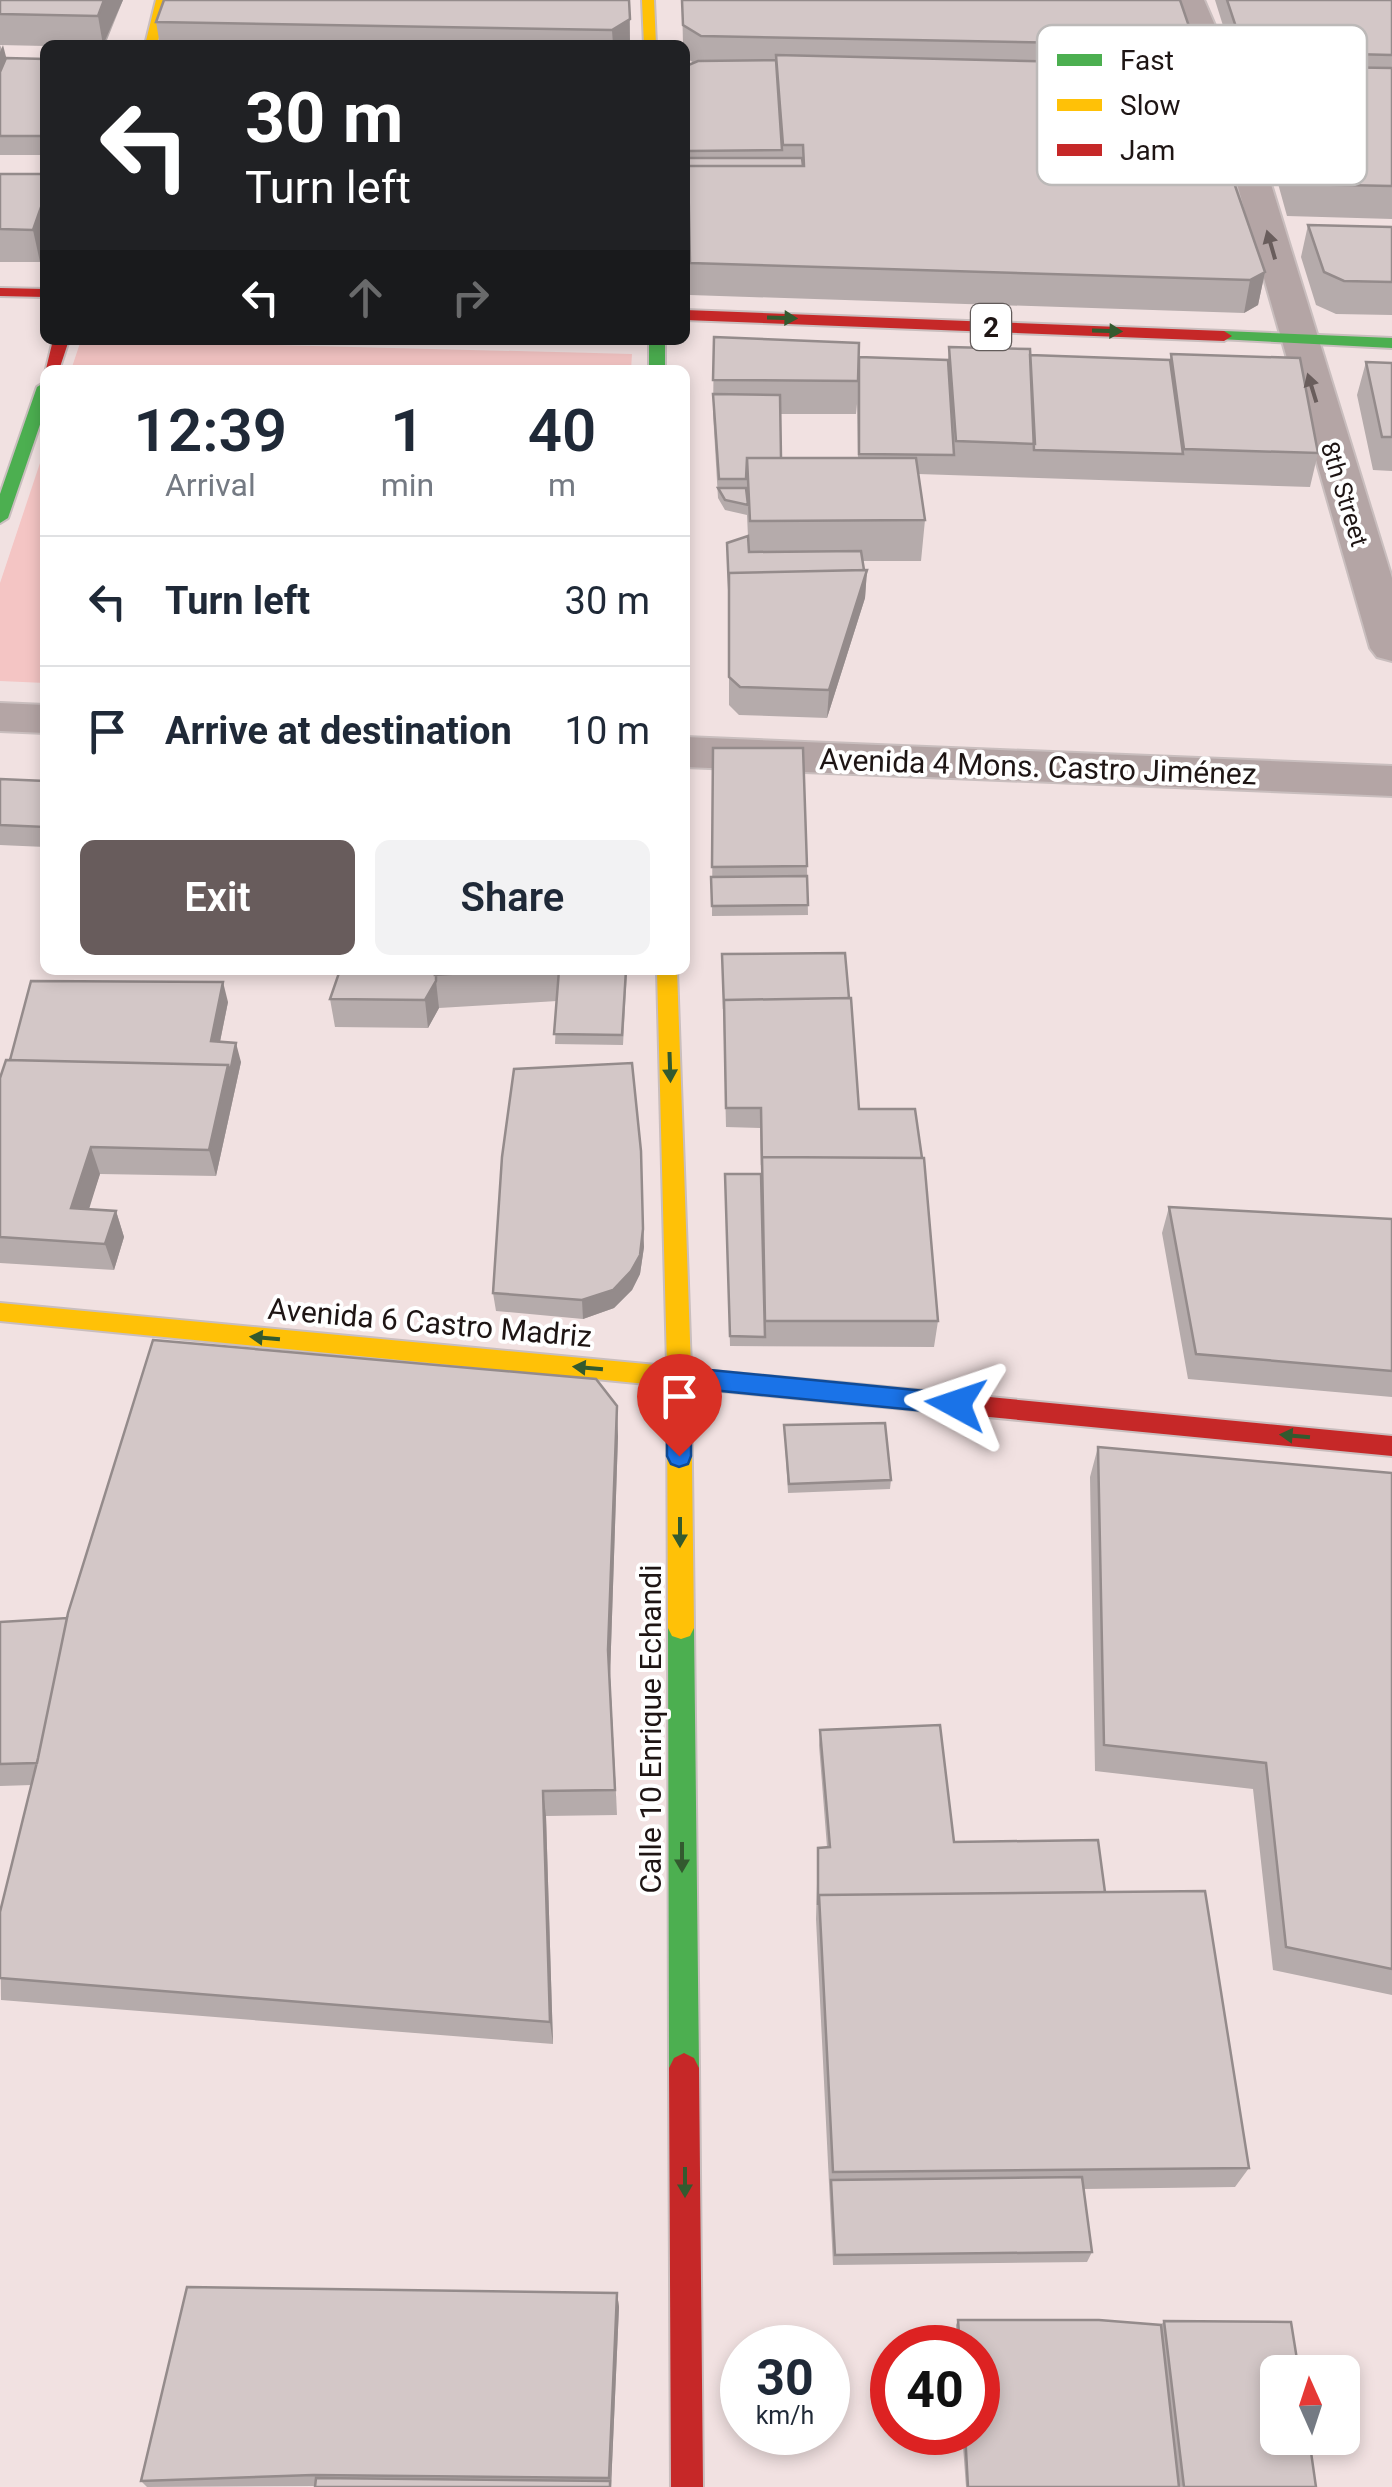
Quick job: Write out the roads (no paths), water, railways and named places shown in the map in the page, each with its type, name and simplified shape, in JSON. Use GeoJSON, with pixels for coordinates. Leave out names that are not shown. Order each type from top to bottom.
{"type":"FeatureCollection","features":[{"type":"Feature","properties":{"kind":"main road"},"geometry":{"type":"LineString","coordinates":[[152,40],[162,0]]}},
{"type":"Feature","properties":{"kind":"main road"},"geometry":{"type":"LineString","coordinates":[[648,0],[650,40]]}},
{"type":"Feature","properties":{"kind":"main road"},"geometry":{"type":"LineString","coordinates":[[0,292],[40,294]]}},
{"type":"Feature","properties":{"kind":"main road","name":"2"},"geometry":{"type":"LineString","coordinates":[[690,314],[1392,343]]}},
{"type":"Feature","properties":{"kind":"main road"},"geometry":{"type":"LineString","coordinates":[[0,518],[40,402]]}},
{"type":"Feature","properties":{"kind":"main road","name":"Calle 10 Enrique Echandi"},"geometry":{"type":"LineString","coordinates":[[667,975],[679,1377],[687,2487]]}},
{"type":"Feature","properties":{"kind":"main road","name":"Avenida 6 Castro Madriz"},"geometry":{"type":"LineString","coordinates":[[0,1312],[1392,1446]]}},
{"type":"Feature","properties":{"kind":"street","name":"8th Street"},"geometry":{"type":"LineString","coordinates":[[1188,0],[1199,25]]}},
{"type":"Feature","properties":{"kind":"street"},"geometry":{"type":"LineString","coordinates":[[1367,86],[1392,87]]}},
{"type":"Feature","properties":{"kind":"street","name":"8th Street"},"geometry":{"type":"LineString","coordinates":[[1253,185],[1392,648]]}},
{"type":"Feature","properties":{"kind":"street"},"geometry":{"type":"LineString","coordinates":[[0,717],[40,720]]}},
{"type":"Feature","properties":{"kind":"street","name":"Avenida 4 Mons. Castro Jiménez"},"geometry":{"type":"LineString","coordinates":[[690,752],[1392,782]]}}]}
